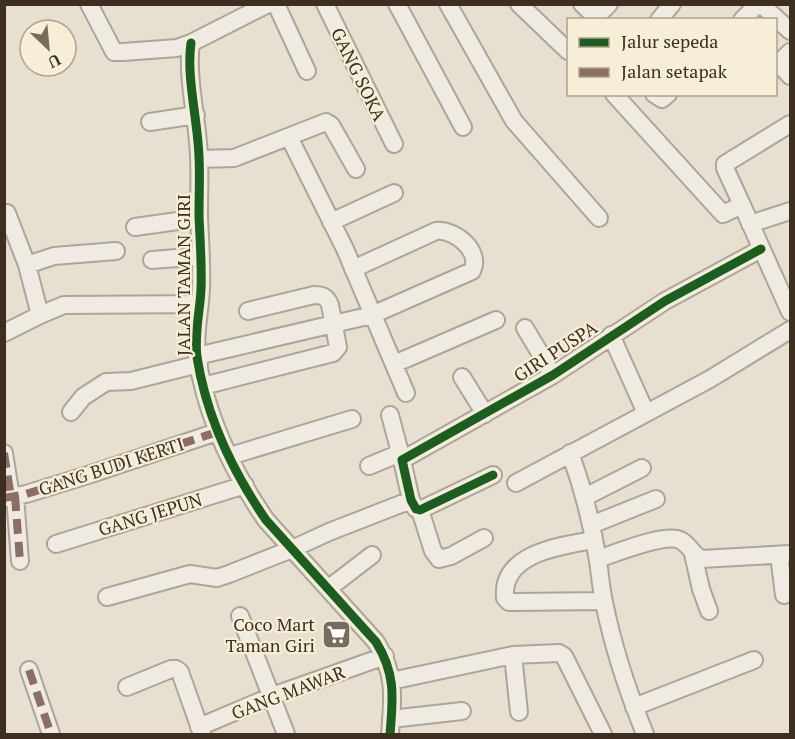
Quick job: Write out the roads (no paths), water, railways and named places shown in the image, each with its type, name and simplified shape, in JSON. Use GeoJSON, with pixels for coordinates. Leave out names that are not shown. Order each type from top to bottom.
{"type":"FeatureCollection","features":[{"type":"Feature","properties":{"kind":"street"},"geometry":{"type":"LineString","coordinates":[[89,4],[114,52],[177,48],[191,43],[258,6]]}},
{"type":"Feature","properties":{"kind":"street"},"geometry":{"type":"LineString","coordinates":[[276,4],[307,71]]}},
{"type":"Feature","properties":{"kind":"street","name":"GANG SOKA"},"geometry":{"type":"LineString","coordinates":[[325,4],[393,144]]}},
{"type":"Feature","properties":{"kind":"street"},"geometry":{"type":"LineString","coordinates":[[397,4],[463,127]]}},
{"type":"Feature","properties":{"kind":"street"},"geometry":{"type":"LineString","coordinates":[[448,4],[514,121],[599,218]]}},
{"type":"Feature","properties":{"kind":"street"},"geometry":{"type":"LineString","coordinates":[[519,4],[567,50]]}},
{"type":"Feature","properties":{"kind":"street"},"geometry":{"type":"LineString","coordinates":[[582,4],[597,18],[609,4]]}},
{"type":"Feature","properties":{"kind":"street"},"geometry":{"type":"LineString","coordinates":[[661,18],[672,4]]}},
{"type":"Feature","properties":{"kind":"street"},"geometry":{"type":"LineString","coordinates":[[744,18],[755,7],[763,6],[776,18]]}},
{"type":"Feature","properties":{"kind":"street"},"geometry":{"type":"LineString","coordinates":[[777,19],[790,31]]}},
{"type":"Feature","properties":{"kind":"street","name":"JALAN TAMAN GIRI"},"geometry":{"type":"LineString","coordinates":[[191,43],[191,73],[199,159],[201,256],[200,304],[196,331],[203,386],[217,432],[266,520],[329,588],[376,642],[385,656],[392,681],[391,727]]}},
{"type":"Feature","properties":{"kind":"street"},"geometry":{"type":"LineString","coordinates":[[790,52],[780,62],[790,76]]}},
{"type":"Feature","properties":{"kind":"street"},"geometry":{"type":"LineString","coordinates":[[620,96],[720,212],[726,214],[742,206]]}},
{"type":"Feature","properties":{"kind":"street"},"geometry":{"type":"LineString","coordinates":[[150,122],[196,115]]}},
{"type":"Feature","properties":{"kind":"street"},"geometry":{"type":"LineString","coordinates":[[199,159],[234,158],[328,123],[356,169]]}},
{"type":"Feature","properties":{"kind":"street"},"geometry":{"type":"LineString","coordinates":[[790,124],[726,164],[725,168],[761,249],[786,289],[790,312]]}},
{"type":"Feature","properties":{"kind":"street"},"geometry":{"type":"LineString","coordinates":[[289,137],[353,269],[406,393]]}},
{"type":"Feature","properties":{"kind":"street"},"geometry":{"type":"LineString","coordinates":[[331,222],[394,193]]}},
{"type":"Feature","properties":{"kind":"street"},"geometry":{"type":"LineString","coordinates":[[750,224],[790,210]]}},
{"type":"Feature","properties":{"kind":"street"},"geometry":{"type":"LineString","coordinates":[[7,213],[27,265],[40,315]]}},
{"type":"Feature","properties":{"kind":"street"},"geometry":{"type":"LineString","coordinates":[[135,227],[199,218]]}},
{"type":"Feature","properties":{"kind":"street"},"geometry":{"type":"LineString","coordinates":[[71,412],[83,397],[106,382],[131,381],[198,360],[372,315],[472,271],[476,264],[475,257],[465,244],[443,230],[436,231],[353,269]]}},
{"type":"Feature","properties":{"kind":"street","name":"GIRI PUSPA"},"geometry":{"type":"LineString","coordinates":[[369,466],[401,456],[485,414],[553,375],[665,301],[761,249]]}},
{"type":"Feature","properties":{"kind":"street"},"geometry":{"type":"LineString","coordinates":[[27,265],[54,256],[116,251]]}},
{"type":"Feature","properties":{"kind":"street"},"geometry":{"type":"LineString","coordinates":[[152,260],[201,256]]}},
{"type":"Feature","properties":{"kind":"street"},"geometry":{"type":"LineString","coordinates":[[203,386],[333,353],[338,347],[329,300],[321,295],[248,311]]}},
{"type":"Feature","properties":{"kind":"street"},"geometry":{"type":"LineString","coordinates":[[4,333],[64,305],[200,304]]}},
{"type":"Feature","properties":{"kind":"street"},"geometry":{"type":"LineString","coordinates":[[394,364],[496,320]]}},
{"type":"Feature","properties":{"kind":"street","name":"GIRI PUSPA"},"geometry":{"type":"LineString","coordinates":[[525,328],[553,375]]}},
{"type":"Feature","properties":{"kind":"street"},"geometry":{"type":"LineString","coordinates":[[516,483],[710,379],[790,330]]}},
{"type":"Feature","properties":{"kind":"street","name":"GIRI PUSPA"},"geometry":{"type":"LineString","coordinates":[[611,335],[646,413]]}},
{"type":"Feature","properties":{"kind":"street"},"geometry":{"type":"LineString","coordinates":[[462,377],[485,414]]}},
{"type":"Feature","properties":{"kind":"street"},"geometry":{"type":"LineString","coordinates":[[390,415],[416,505],[433,551],[439,559],[451,556],[484,538]]}},
{"type":"Feature","properties":{"kind":"street"},"geometry":{"type":"LineString","coordinates":[[230,456],[352,419]]}},
{"type":"Feature","properties":{"kind":"street","name":"GANG BUDI KERTI"},"geometry":{"type":"LineString","coordinates":[[10,497],[88,475],[217,432]]}},
{"type":"Feature","properties":{"kind":"street"},"geometry":{"type":"LineString","coordinates":[[4,453],[20,561]]}},
{"type":"Feature","properties":{"kind":"street"},"geometry":{"type":"LineString","coordinates":[[570,453],[585,497],[598,559],[603,601],[634,707],[645,735]]}},
{"type":"Feature","properties":{"kind":"street"},"geometry":{"type":"LineString","coordinates":[[585,497],[642,468]]}},
{"type":"Feature","properties":{"kind":"street"},"geometry":{"type":"LineString","coordinates":[[107,597],[190,574],[218,578],[329,532],[416,505],[493,475]]}},
{"type":"Feature","properties":{"kind":"street","name":"GANG JEPUN"},"geometry":{"type":"LineString","coordinates":[[56,544],[245,485]]}},
{"type":"Feature","properties":{"kind":"street"},"geometry":{"type":"LineString","coordinates":[[603,601],[509,602],[505,598],[505,592],[512,570],[517,564],[533,555],[592,532],[656,499]]}},
{"type":"Feature","properties":{"kind":"street"},"geometry":{"type":"LineString","coordinates":[[598,559],[657,541],[675,538],[687,545],[693,554],[701,589],[709,610]]}},
{"type":"Feature","properties":{"kind":"street"},"geometry":{"type":"LineString","coordinates":[[693,554],[701,559],[713,560],[785,554],[784,595]]}},
{"type":"Feature","properties":{"kind":"street"},"geometry":{"type":"LineString","coordinates":[[329,588],[372,555]]}},
{"type":"Feature","properties":{"kind":"street"},"geometry":{"type":"LineString","coordinates":[[240,616],[286,735]]}},
{"type":"Feature","properties":{"kind":"street"},"geometry":{"type":"LineString","coordinates":[[392,681],[513,655],[555,653],[564,656],[603,735]]}},
{"type":"Feature","properties":{"kind":"street"},"geometry":{"type":"LineString","coordinates":[[513,655],[519,712]]}},
{"type":"Feature","properties":{"kind":"street","name":"GANG MAWAR"},"geometry":{"type":"LineString","coordinates":[[201,731],[272,696],[385,656]]}},
{"type":"Feature","properties":{"kind":"street"},"geometry":{"type":"LineString","coordinates":[[634,707],[754,660]]}},
{"type":"Feature","properties":{"kind":"street"},"geometry":{"type":"LineString","coordinates":[[127,687],[176,669],[180,672],[201,731]]}},
{"type":"Feature","properties":{"kind":"street"},"geometry":{"type":"LineString","coordinates":[[29,670],[51,735]]}},
{"type":"Feature","properties":{"kind":"street"},"geometry":{"type":"LineString","coordinates":[[391,727],[462,711]]}},
{"type":"Feature","properties":{"kind":"place","name":"Coco Mart Taman Giri"},"geometry":{"type":"Point","coordinates":[336,634]}}]}
